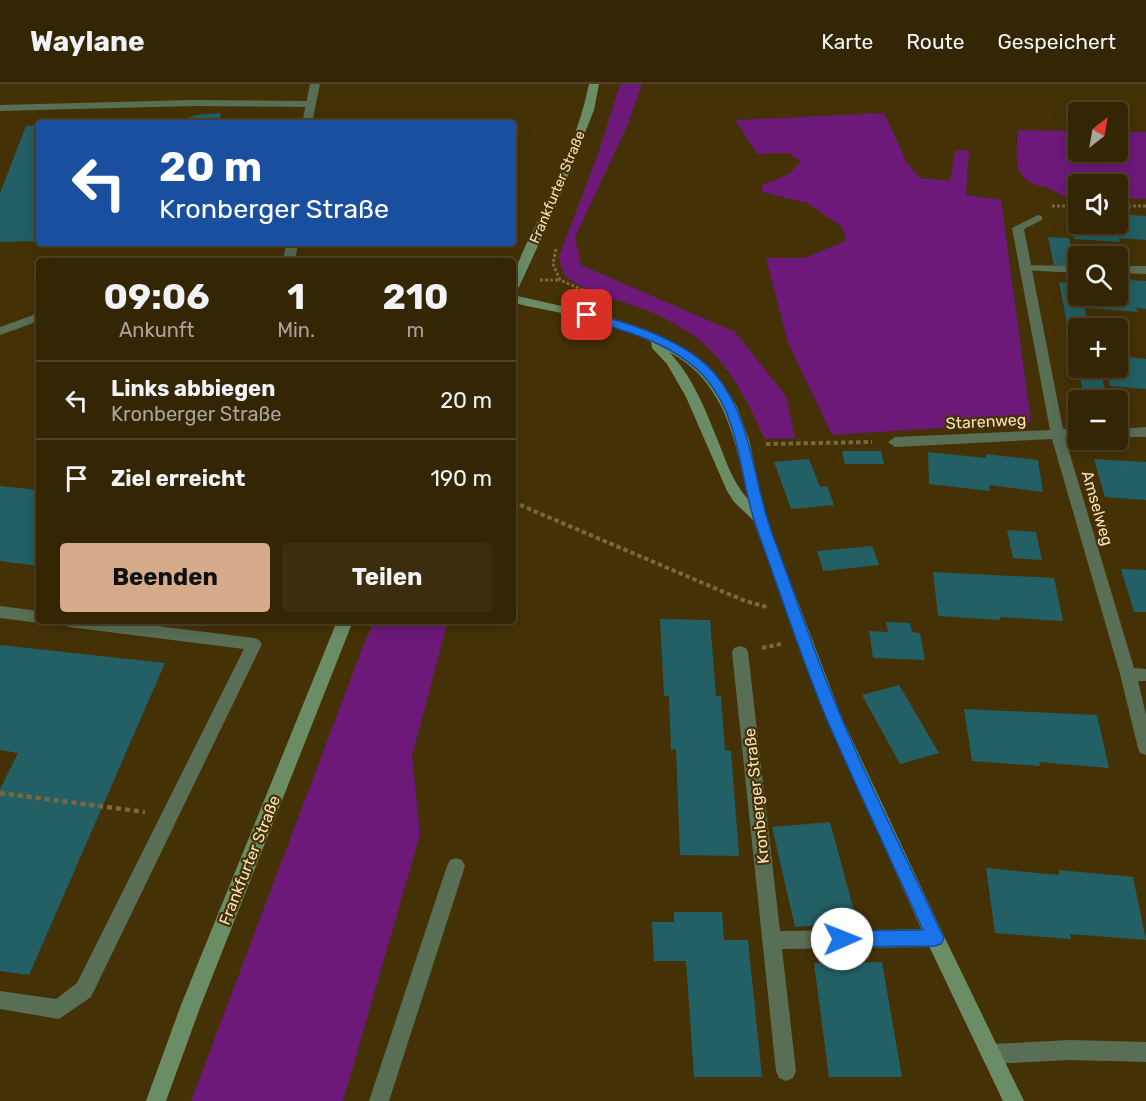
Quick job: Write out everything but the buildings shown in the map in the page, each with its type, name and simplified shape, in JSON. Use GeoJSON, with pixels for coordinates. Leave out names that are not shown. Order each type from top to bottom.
{"type":"FeatureCollection","features":[{"type":"Feature","properties":{"kind":"street"},"geometry":{"type":"LineString","coordinates":[[307,120],[315,84]]}},
{"type":"Feature","properties":{"kind":"street","name":"Frankfurter Straße"},"geometry":{"type":"LineString","coordinates":[[516,280],[547,213],[589,110],[594,84]]}},
{"type":"Feature","properties":{"kind":"street"},"geometry":{"type":"LineString","coordinates":[[0,108],[192,103],[310,104]]}},
{"type":"Feature","properties":{"kind":"street","name":"Amselweg"},"geometry":{"type":"LineString","coordinates":[[1038,218],[1018,228],[1058,434],[1128,674],[1146,748]]}},
{"type":"Feature","properties":{"kind":"street"},"geometry":{"type":"LineString","coordinates":[[1025,268],[1068,270]]}},
{"type":"Feature","properties":{"kind":"street"},"geometry":{"type":"LineString","coordinates":[[1128,270],[1146,270]]}},
{"type":"Feature","properties":{"kind":"street"},"geometry":{"type":"LineString","coordinates":[[516,300],[602,319],[642,333],[689,357],[719,388],[730,407],[742,440],[759,518],[834,718],[935,938],[1014,1101]]}},
{"type":"Feature","properties":{"kind":"street"},"geometry":{"type":"LineString","coordinates":[[0,331],[36,317]]}},
{"type":"Feature","properties":{"kind":"street"},"geometry":{"type":"LineString","coordinates":[[642,333],[674,363],[686,380],[735,493],[759,518]]}},
{"type":"Feature","properties":{"kind":"street"},"geometry":{"type":"LineString","coordinates":[[1128,433],[1146,432]]}},
{"type":"Feature","properties":{"kind":"street","name":"Starenweg"},"geometry":{"type":"LineString","coordinates":[[895,442],[1068,434]]}},
{"type":"Feature","properties":{"kind":"street"},"geometry":{"type":"LineString","coordinates":[[0,612],[36,617]]}},
{"type":"Feature","properties":{"kind":"street"},"geometry":{"type":"LineString","coordinates":[[0,1000],[59,1009],[84,990],[254,644],[93,624]]}},
{"type":"Feature","properties":{"kind":"street","name":"Frankfurter Straße"},"geometry":{"type":"LineString","coordinates":[[156,1101],[196,994],[344,624]]}},
{"type":"Feature","properties":{"kind":"street","name":"Kronberger Straße"},"geometry":{"type":"LineString","coordinates":[[740,652],[786,1071]]}},
{"type":"Feature","properties":{"kind":"street"},"geometry":{"type":"LineString","coordinates":[[1128,674],[1146,675]]}},
{"type":"Feature","properties":{"kind":"street"},"geometry":{"type":"LineString","coordinates":[[379,1101],[456,866]]}},
{"type":"Feature","properties":{"kind":"street"},"geometry":{"type":"LineString","coordinates":[[772,940],[935,938]]}},
{"type":"Feature","properties":{"kind":"street"},"geometry":{"type":"LineString","coordinates":[[992,1054],[1058,1050],[1146,1052]]}},
{"type":"Feature","properties":{"kind":"path"},"geometry":{"type":"LineString","coordinates":[[1128,206],[1146,206]]}},
{"type":"Feature","properties":{"kind":"path"},"geometry":{"type":"LineString","coordinates":[[560,239],[554,264],[560,280],[600,297]]}},
{"type":"Feature","properties":{"kind":"path"},"geometry":{"type":"LineString","coordinates":[[759,444],[895,442]]}},
{"type":"Feature","properties":{"kind":"path"},"geometry":{"type":"LineString","coordinates":[[516,503],[746,601],[797,616]]}},
{"type":"Feature","properties":{"kind":"path"},"geometry":{"type":"LineString","coordinates":[[740,652],[806,640]]}},
{"type":"Feature","properties":{"kind":"path"},"geometry":{"type":"LineString","coordinates":[[0,793],[171,815]]}},
{"type":"Feature","properties":{"kind":"shaded area"},"geometry":{"type":"Polygon","coordinates":[[[620,84],[642,84],[628,124],[575,237],[581,265],[735,332],[786,396],[795,438],[765,439],[734,380],[702,342],[656,314],[574,283],[563,272],[559,256],[598,154],[620,84]]]}},
{"type":"Feature","properties":{"kind":"shaded area"},"geometry":{"type":"Polygon","coordinates":[[[884,113],[907,163],[920,178],[950,181],[955,151],[969,150],[966,195],[1001,200],[1031,422],[832,435],[788,343],[766,258],[804,258],[846,241],[842,227],[807,203],[762,192],[762,185],[789,174],[801,161],[788,153],[757,154],[735,120],[884,113]]]}},
{"type":"Feature","properties":{"kind":"shaded area"},"geometry":{"type":"Polygon","coordinates":[[[1018,130],[1068,131],[1068,162],[1128,162],[1128,132],[1146,132],[1146,199],[1128,199],[1128,174],[1068,174],[1068,198],[1027,180],[1019,168],[1018,130]]]}},
{"type":"Feature","properties":{"kind":"shaded area"},"geometry":{"type":"Polygon","coordinates":[[[374,624],[447,624],[412,756],[420,835],[343,1101],[191,1101],[365,641],[374,624]]]}},
{"type":"Feature","properties":{"kind":"route"},"geometry":{"type":"LineString","coordinates":[[587,315],[642,333],[689,357],[711,377],[730,407],[742,440],[759,518],[834,718],[935,938],[842,939]]}}]}
